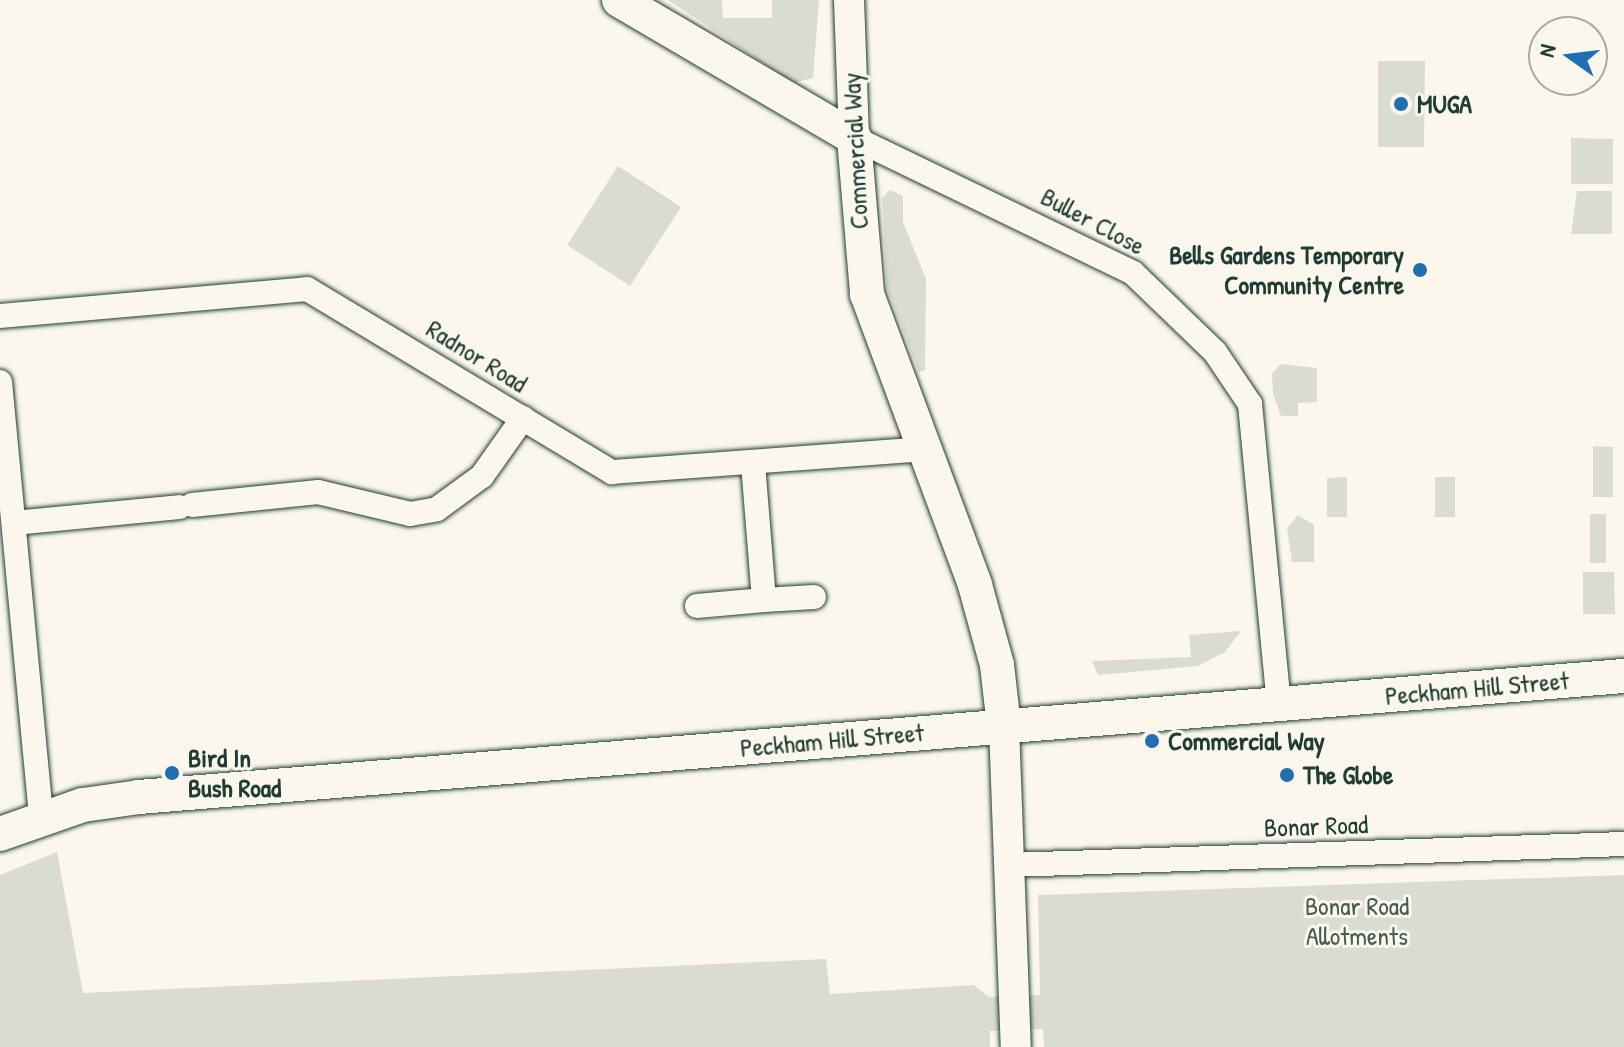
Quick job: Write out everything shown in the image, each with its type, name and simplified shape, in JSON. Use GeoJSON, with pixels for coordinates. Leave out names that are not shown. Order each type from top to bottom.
{"type":"FeatureCollection","features":[{"type":"Feature","properties":{"kind":"main road"},"geometry":{"type":"LineString","coordinates":[[619,0],[854,138]]}},
{"type":"Feature","properties":{"kind":"main road","name":"Commercial Way"},"geometry":{"type":"LineString","coordinates":[[854,138],[867,294],[982,611],[1004,726]]}},
{"type":"Feature","properties":{"kind":"main road","name":"Peckham Hill Street"},"geometry":{"type":"LineString","coordinates":[[0,834],[41,818],[139,797],[1624,676]]}},
{"type":"Feature","properties":{"kind":"street","name":"Commercial Way"},"geometry":{"type":"LineString","coordinates":[[849,0],[854,138]]}},
{"type":"Feature","properties":{"kind":"street","name":"Buller Close"},"geometry":{"type":"LineString","coordinates":[[854,138],[1133,273],[1215,352],[1250,404],[1279,705]]}},
{"type":"Feature","properties":{"kind":"street","name":"Radnor Road"},"geometry":{"type":"LineString","coordinates":[[0,316],[307,289],[619,473],[924,449]]}},
{"type":"Feature","properties":{"kind":"street"},"geometry":{"type":"LineString","coordinates":[[0,382],[14,523],[10,591],[41,818]]}},
{"type":"Feature","properties":{"kind":"street"},"geometry":{"type":"LineString","coordinates":[[14,523],[318,492],[410,514],[437,509],[482,476],[523,418]]}},
{"type":"Feature","properties":{"kind":"street"},"geometry":{"type":"LineString","coordinates":[[753,463],[764,600]]}},
{"type":"Feature","properties":{"kind":"street"},"geometry":{"type":"LineString","coordinates":[[697,606],[814,597]]}},
{"type":"Feature","properties":{"kind":"street","name":"Commercial Way"},"geometry":{"type":"LineString","coordinates":[[1004,726],[1016,1047]]}},
{"type":"Feature","properties":{"kind":"street","name":"Bonar Road"},"geometry":{"type":"LineString","coordinates":[[1010,865],[1624,844]]}},
{"type":"Feature","properties":{"kind":"green space"},"geometry":{"type":"Polygon","coordinates":[[[668,0],[722,0],[723,18],[772,18],[772,0],[819,0],[813,78],[793,83],[668,0]]]}},
{"type":"Feature","properties":{"kind":"green space","name":"MUGA"},"geometry":{"type":"Polygon","coordinates":[[[1378,61],[1425,61],[1424,147],[1378,147],[1378,61]]]}},
{"type":"Feature","properties":{"kind":"green space"},"geometry":{"type":"Polygon","coordinates":[[[1571,138],[1613,139],[1613,184],[1571,184],[1571,138]]]}},
{"type":"Feature","properties":{"kind":"green space"},"geometry":{"type":"Polygon","coordinates":[[[618,166],[681,207],[630,286],[567,245],[618,166]]]}},
{"type":"Feature","properties":{"kind":"green space"},"geometry":{"type":"Polygon","coordinates":[[[890,190],[903,196],[903,222],[926,279],[925,370],[919,372],[887,288],[882,198],[890,190]]]}},
{"type":"Feature","properties":{"kind":"green space"},"geometry":{"type":"Polygon","coordinates":[[[1577,191],[1612,191],[1612,234],[1571,234],[1577,191]]]}},
{"type":"Feature","properties":{"kind":"green space"},"geometry":{"type":"Polygon","coordinates":[[[1281,364],[1317,368],[1317,402],[1298,403],[1298,416],[1281,416],[1273,393],[1272,373],[1281,364]]]}},
{"type":"Feature","properties":{"kind":"green space"},"geometry":{"type":"Polygon","coordinates":[[[1593,446],[1613,447],[1613,497],[1593,497],[1593,446]]]}},
{"type":"Feature","properties":{"kind":"green space"},"geometry":{"type":"Polygon","coordinates":[[[1347,477],[1347,517],[1327,517],[1327,478],[1347,477]]]}},
{"type":"Feature","properties":{"kind":"green space"},"geometry":{"type":"Polygon","coordinates":[[[1435,477],[1455,477],[1455,517],[1435,517],[1435,477]]]}},
{"type":"Feature","properties":{"kind":"green space"},"geometry":{"type":"Polygon","coordinates":[[[1590,514],[1606,514],[1606,563],[1590,563],[1590,514]]]}},
{"type":"Feature","properties":{"kind":"green space"},"geometry":{"type":"Polygon","coordinates":[[[1298,515],[1314,525],[1314,562],[1292,562],[1287,528],[1298,515]]]}},
{"type":"Feature","properties":{"kind":"green space"},"geometry":{"type":"Polygon","coordinates":[[[1583,572],[1614,572],[1615,614],[1583,614],[1583,572]]]}},
{"type":"Feature","properties":{"kind":"green space"},"geometry":{"type":"Polygon","coordinates":[[[1241,631],[1225,652],[1198,666],[1098,675],[1092,661],[1191,657],[1189,635],[1241,631]]]}},
{"type":"Feature","properties":{"kind":"green space","name":"Bonar Road Allotments"},"geometry":{"type":"Polygon","coordinates":[[[57,852],[83,993],[826,959],[830,994],[974,985],[989,997],[1040,995],[1038,895],[1624,875],[1624,1047],[1044,1047],[1043,1029],[990,1031],[990,1047],[0,1047],[0,875],[57,852]]]}},
{"type":"Feature","properties":{"kind":"place","name":"MUGA"},"geometry":{"type":"Point","coordinates":[1401,104]}},
{"type":"Feature","properties":{"kind":"place","name":"Bells Gardens Temporary Community Centre"},"geometry":{"type":"Point","coordinates":[1420,270]}},
{"type":"Feature","properties":{"kind":"place","name":"Commercial Way"},"geometry":{"type":"Point","coordinates":[1152,741]}},
{"type":"Feature","properties":{"kind":"place","name":"Bird In Bush Road"},"geometry":{"type":"Point","coordinates":[172,773]}},
{"type":"Feature","properties":{"kind":"place","name":"The Globe"},"geometry":{"type":"Point","coordinates":[1287,775]}}]}
